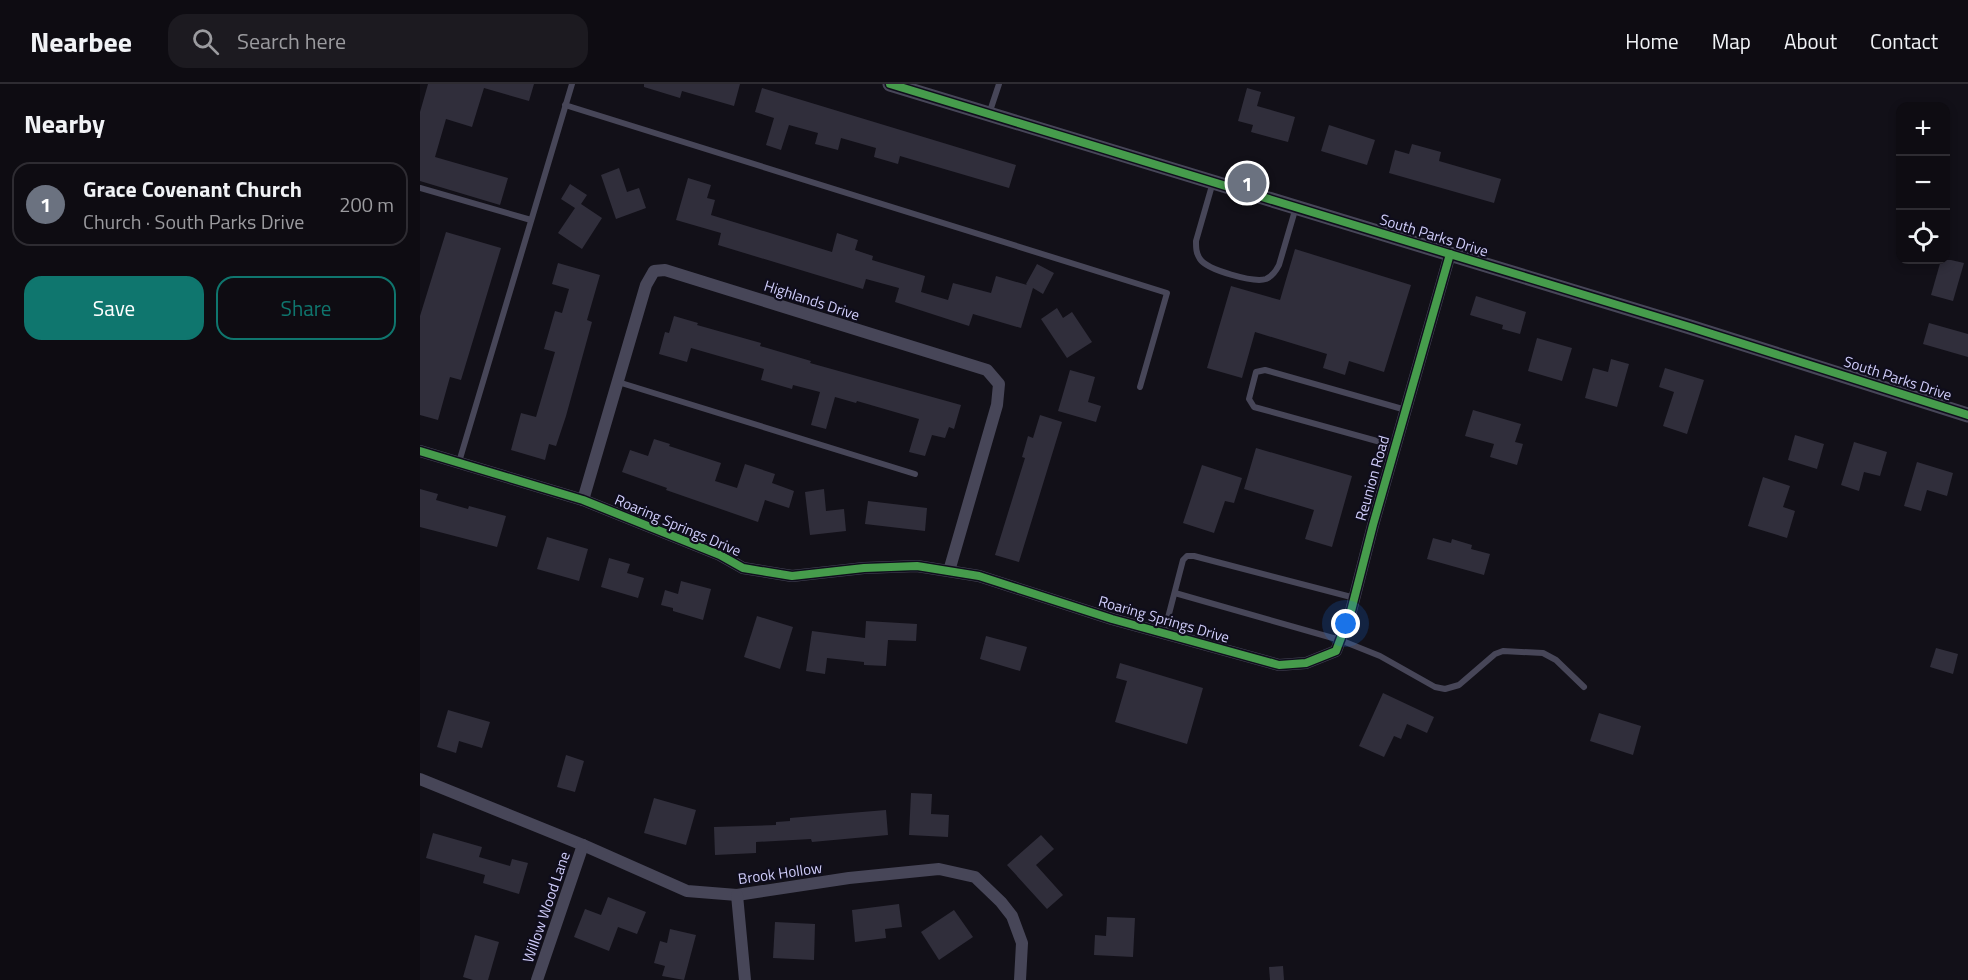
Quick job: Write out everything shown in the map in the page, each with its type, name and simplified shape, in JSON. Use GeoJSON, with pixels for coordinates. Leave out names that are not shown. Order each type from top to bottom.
{"type":"FeatureCollection","features":[{"type":"Feature","properties":{"kind":"street","name":"South Parks Drive"},"geometry":{"type":"LineString","coordinates":[[890,84],[924,89],[988,114],[1690,327],[1968,415]]}},
{"type":"Feature","properties":{"kind":"street","name":"Reunion Road"},"geometry":{"type":"LineString","coordinates":[[1340,640],[1354,598],[1450,254]]}},
{"type":"Feature","properties":{"kind":"street","name":"Highlands Drive"},"geometry":{"type":"LineString","coordinates":[[583,500],[646,285],[654,271],[665,270],[987,370],[999,384],[997,405],[949,571]]}},
{"type":"Feature","properties":{"kind":"street","name":"Roaring Springs Drive"},"geometry":{"type":"LineString","coordinates":[[420,451],[583,500],[720,555],[743,568],[792,576],[864,568],[917,566],[979,576],[1164,633],[1279,665],[1306,663],[1336,651],[1340,640]]}},
{"type":"Feature","properties":{"kind":"street","name":"Brook Hollow"},"geometry":{"type":"LineString","coordinates":[[420,779],[583,844],[687,891],[737,895],[849,878],[939,869],[975,878],[1012,916],[1022,943],[1020,980]]}},
{"type":"Feature","properties":{"kind":"street","name":"Willow Wood Lane"},"geometry":{"type":"LineString","coordinates":[[537,980],[583,844]]}},
{"type":"Feature","properties":{"kind":"street"},"geometry":{"type":"LineString","coordinates":[[737,895],[745,980]]}},
{"type":"Feature","properties":{"kind":"lane"},"geometry":{"type":"LineString","coordinates":[[459,462],[572,84]]}},
{"type":"Feature","properties":{"kind":"lane"},"geometry":{"type":"LineString","coordinates":[[988,114],[999,84]]}},
{"type":"Feature","properties":{"kind":"lane"},"geometry":{"type":"LineString","coordinates":[[565,105],[1167,293],[1140,387]]}},
{"type":"Feature","properties":{"kind":"lane"},"geometry":{"type":"LineString","coordinates":[[1214,181],[1196,241],[1199,258],[1204,264],[1213,268],[1251,279],[1268,278],[1274,274],[1279,265],[1296,207]]}},
{"type":"Feature","properties":{"kind":"lane"},"geometry":{"type":"LineString","coordinates":[[420,188],[531,220]]}},
{"type":"Feature","properties":{"kind":"lane"},"geometry":{"type":"LineString","coordinates":[[1395,446],[1254,407],[1249,399],[1256,372],[1264,370],[1406,410]]}},
{"type":"Feature","properties":{"kind":"lane"},"geometry":{"type":"LineString","coordinates":[[618,382],[915,474]]}},
{"type":"Feature","properties":{"kind":"lane"},"geometry":{"type":"LineString","coordinates":[[1164,633],[1184,560],[1188,556],[1354,598]]}},
{"type":"Feature","properties":{"kind":"lane"},"geometry":{"type":"LineString","coordinates":[[1175,593],[1340,640],[1380,656],[1435,687],[1445,689],[1459,685],[1495,654],[1503,651],[1543,653],[1557,660],[1584,687]]}},
{"type":"Feature","properties":{"kind":"building"},"geometry":{"type":"Polygon","coordinates":[[[428,84],[534,84],[529,101],[484,88],[472,127],[446,119],[435,157],[508,178],[500,205],[420,181],[420,112],[428,84]]]}},
{"type":"Feature","properties":{"kind":"building"},"geometry":{"type":"Polygon","coordinates":[[[644,84],[740,84],[734,106],[682,91],[680,98],[644,87],[644,84]]]}},
{"type":"Feature","properties":{"kind":"building"},"geometry":{"type":"Polygon","coordinates":[[[762,88],[1016,165],[1009,188],[900,156],[898,164],[874,157],[876,148],[841,138],[838,150],[815,144],[818,133],[789,125],[781,150],[766,145],[774,118],[755,112],[762,88]]]}},
{"type":"Feature","properties":{"kind":"building"},"geometry":{"type":"Polygon","coordinates":[[[1247,88],[1261,92],[1257,106],[1295,117],[1288,142],[1251,132],[1253,125],[1238,121],[1247,88]]]}},
{"type":"Feature","properties":{"kind":"building"},"geometry":{"type":"Polygon","coordinates":[[[1329,125],[1375,140],[1367,165],[1321,151],[1329,125]]]}},
{"type":"Feature","properties":{"kind":"building"},"geometry":{"type":"Polygon","coordinates":[[[1412,144],[1441,152],[1439,161],[1501,179],[1494,203],[1389,173],[1395,150],[1409,154],[1412,144]]]}},
{"type":"Feature","properties":{"kind":"building"},"geometry":{"type":"Polygon","coordinates":[[[619,168],[627,192],[639,188],[646,208],[616,219],[601,175],[619,168]]]}},
{"type":"Feature","properties":{"kind":"building"},"geometry":{"type":"Polygon","coordinates":[[[688,178],[711,185],[707,198],[715,200],[711,215],[832,252],[837,233],[858,240],[855,250],[873,256],[872,260],[925,276],[921,292],[948,300],[953,283],[991,293],[996,276],[1027,285],[1037,264],[1054,273],[1043,294],[1033,288],[1021,328],[973,314],[969,326],[895,302],[899,288],[866,279],[863,289],[718,245],[721,233],[676,220],[688,178]]]}},
{"type":"Feature","properties":{"kind":"building"},"geometry":{"type":"Polygon","coordinates":[[[570,184],[587,195],[581,204],[602,218],[582,249],[558,233],[575,208],[561,199],[570,184]]]}},
{"type":"Feature","properties":{"kind":"building"},"geometry":{"type":"Polygon","coordinates":[[[446,232],[501,248],[461,380],[450,377],[438,420],[420,415],[420,316],[446,232]]]}},
{"type":"Feature","properties":{"kind":"building"},"geometry":{"type":"Polygon","coordinates":[[[1295,249],[1411,285],[1384,372],[1349,361],[1345,375],[1323,368],[1327,354],[1255,332],[1242,378],[1207,368],[1231,286],[1280,300],[1295,249]]]}},
{"type":"Feature","properties":{"kind":"building"},"geometry":{"type":"Polygon","coordinates":[[[1950,260],[1964,263],[1953,301],[1931,295],[1940,264],[1950,264],[1950,260]]]}},
{"type":"Feature","properties":{"kind":"building"},"geometry":{"type":"Polygon","coordinates":[[[558,263],[600,275],[587,320],[592,322],[566,416],[556,446],[549,444],[545,460],[511,450],[521,413],[536,417],[555,352],[544,349],[555,311],[562,313],[569,289],[552,284],[558,263]]]}},
{"type":"Feature","properties":{"kind":"building"},"geometry":{"type":"Polygon","coordinates":[[[1476,296],[1526,312],[1520,334],[1502,329],[1503,325],[1470,315],[1476,296]]]}},
{"type":"Feature","properties":{"kind":"building"},"geometry":{"type":"Polygon","coordinates":[[[1057,308],[1063,318],[1072,312],[1092,342],[1067,358],[1041,319],[1057,308]]]}},
{"type":"Feature","properties":{"kind":"building"},"geometry":{"type":"Polygon","coordinates":[[[674,316],[761,343],[760,346],[811,361],[810,363],[961,405],[954,429],[949,427],[945,438],[932,435],[925,456],[909,452],[919,419],[835,397],[826,429],[811,425],[820,392],[793,385],[792,389],[761,380],[764,369],[691,348],[687,362],[659,354],[665,332],[669,333],[674,316]]]}},
{"type":"Feature","properties":{"kind":"building"},"geometry":{"type":"Polygon","coordinates":[[[1929,323],[1968,334],[1968,357],[1923,344],[1929,323]]]}},
{"type":"Feature","properties":{"kind":"building"},"geometry":{"type":"Polygon","coordinates":[[[1537,338],[1572,348],[1562,381],[1528,371],[1537,338]]]}},
{"type":"Feature","properties":{"kind":"building"},"geometry":{"type":"Polygon","coordinates":[[[1611,359],[1629,364],[1617,407],[1585,398],[1593,368],[1608,372],[1611,359]]]}},
{"type":"Feature","properties":{"kind":"building"},"geometry":{"type":"Polygon","coordinates":[[[1665,368],[1704,380],[1687,434],[1663,426],[1674,392],[1659,387],[1665,368]]]}},
{"type":"Feature","properties":{"kind":"building"},"geometry":{"type":"Polygon","coordinates":[[[1070,370],[1095,377],[1088,402],[1101,406],[1096,422],[1058,411],[1070,370]]]}},
{"type":"Feature","properties":{"kind":"building"},"geometry":{"type":"Polygon","coordinates":[[[1473,410],[1521,424],[1515,442],[1523,444],[1517,465],[1490,457],[1494,444],[1465,436],[1473,410]]]}},
{"type":"Feature","properties":{"kind":"building"},"geometry":{"type":"Polygon","coordinates":[[[1040,415],[1062,422],[1019,562],[995,555],[1025,458],[1022,457],[1028,436],[1033,438],[1040,415]]]}},
{"type":"Feature","properties":{"kind":"building"},"geometry":{"type":"Polygon","coordinates":[[[1795,435],[1824,444],[1817,469],[1788,460],[1795,435]]]}},
{"type":"Feature","properties":{"kind":"building"},"geometry":{"type":"Polygon","coordinates":[[[654,439],[721,463],[715,481],[737,488],[745,464],[775,474],[772,483],[794,491],[789,508],[765,500],[758,522],[622,472],[630,450],[648,456],[654,439]]]}},
{"type":"Feature","properties":{"kind":"building"},"geometry":{"type":"Polygon","coordinates":[[[1854,442],[1887,452],[1880,476],[1864,472],[1859,491],[1841,485],[1854,442]]]}},
{"type":"Feature","properties":{"kind":"building"},"geometry":{"type":"Polygon","coordinates":[[[1256,448],[1352,476],[1332,547],[1305,539],[1314,510],[1244,489],[1256,448]]]}},
{"type":"Feature","properties":{"kind":"building"},"geometry":{"type":"Polygon","coordinates":[[[1917,462],[1953,473],[1947,496],[1927,490],[1921,511],[1904,506],[1917,462]]]}},
{"type":"Feature","properties":{"kind":"building"},"geometry":{"type":"Polygon","coordinates":[[[1202,465],[1242,478],[1234,503],[1225,501],[1214,533],[1183,523],[1202,465]]]}},
{"type":"Feature","properties":{"kind":"building"},"geometry":{"type":"Polygon","coordinates":[[[1763,477],[1790,486],[1783,507],[1795,511],[1787,538],[1748,526],[1763,477]]]}},
{"type":"Feature","properties":{"kind":"building"},"geometry":{"type":"Polygon","coordinates":[[[420,489],[438,494],[436,500],[506,516],[497,547],[420,527],[420,489]]]}},
{"type":"Feature","properties":{"kind":"building"},"geometry":{"type":"Polygon","coordinates":[[[824,489],[826,511],[844,509],[846,531],[810,535],[805,492],[824,489]]]}},
{"type":"Feature","properties":{"kind":"building"},"geometry":{"type":"Polygon","coordinates":[[[868,501],[927,508],[925,531],[865,524],[868,501]]]}},
{"type":"Feature","properties":{"kind":"building"},"geometry":{"type":"Polygon","coordinates":[[[547,537],[588,549],[579,581],[537,569],[547,537]]]}},
{"type":"Feature","properties":{"kind":"building"},"geometry":{"type":"Polygon","coordinates":[[[1433,538],[1451,543],[1452,539],[1472,545],[1471,549],[1490,554],[1484,575],[1427,559],[1433,538]]]}},
{"type":"Feature","properties":{"kind":"building"},"geometry":{"type":"Polygon","coordinates":[[[609,558],[630,564],[627,573],[644,578],[638,598],[601,587],[609,558]]]}},
{"type":"Feature","properties":{"kind":"building"},"geometry":{"type":"Polygon","coordinates":[[[681,581],[711,589],[703,620],[661,605],[665,590],[678,594],[681,581]]]}},
{"type":"Feature","properties":{"kind":"building"},"geometry":{"type":"Polygon","coordinates":[[[757,616],[793,627],[780,669],[744,657],[757,616]]]}},
{"type":"Feature","properties":{"kind":"building"},"geometry":{"type":"Polygon","coordinates":[[[866,621],[917,624],[916,641],[888,640],[886,666],[864,665],[864,662],[827,658],[825,674],[806,671],[812,631],[865,638],[866,621]]]}},
{"type":"Feature","properties":{"kind":"building"},"geometry":{"type":"Polygon","coordinates":[[[986,636],[1027,647],[1020,671],[980,659],[986,636]]]}},
{"type":"Feature","properties":{"kind":"building"},"geometry":{"type":"Polygon","coordinates":[[[1936,648],[1958,654],[1953,674],[1930,667],[1936,648]]]}},
{"type":"Feature","properties":{"kind":"building"},"geometry":{"type":"Polygon","coordinates":[[[1120,663],[1203,688],[1187,744],[1115,722],[1127,681],[1116,678],[1120,663]]]}},
{"type":"Feature","properties":{"kind":"building"},"geometry":{"type":"Polygon","coordinates":[[[1383,693],[1434,717],[1427,733],[1407,724],[1401,739],[1394,736],[1384,757],[1359,746],[1383,693]]]}},
{"type":"Feature","properties":{"kind":"building"},"geometry":{"type":"Polygon","coordinates":[[[448,710],[490,722],[482,748],[459,741],[456,753],[437,747],[448,710]]]}},
{"type":"Feature","properties":{"kind":"building"},"geometry":{"type":"Polygon","coordinates":[[[1599,713],[1641,726],[1633,755],[1590,741],[1599,713]]]}},
{"type":"Feature","properties":{"kind":"building"},"geometry":{"type":"Polygon","coordinates":[[[566,755],[584,761],[575,792],[557,787],[566,755]]]}},
{"type":"Feature","properties":{"kind":"building"},"geometry":{"type":"Polygon","coordinates":[[[911,793],[932,794],[931,814],[949,815],[948,837],[909,835],[911,793]]]}},
{"type":"Feature","properties":{"kind":"building"},"geometry":{"type":"Polygon","coordinates":[[[654,798],[696,810],[686,845],[644,833],[654,798]]]}},
{"type":"Feature","properties":{"kind":"building"},"geometry":{"type":"Polygon","coordinates":[[[886,810],[888,835],[812,842],[811,839],[756,842],[756,853],[715,855],[714,827],[776,825],[776,822],[790,821],[790,818],[886,810]]]}},
{"type":"Feature","properties":{"kind":"building"},"geometry":{"type":"Polygon","coordinates":[[[433,833],[482,847],[479,857],[510,866],[512,859],[528,863],[519,894],[483,883],[485,875],[426,858],[433,833]]]}},
{"type":"Feature","properties":{"kind":"building"},"geometry":{"type":"Polygon","coordinates":[[[1041,835],[1054,849],[1036,865],[1063,895],[1047,909],[1007,865],[1041,835]]]}},
{"type":"Feature","properties":{"kind":"building"},"geometry":{"type":"Polygon","coordinates":[[[608,897],[646,912],[637,934],[618,927],[609,951],[574,937],[585,909],[601,915],[608,897]]]}},
{"type":"Feature","properties":{"kind":"building"},"geometry":{"type":"Polygon","coordinates":[[[899,904],[902,927],[885,929],[886,938],[855,942],[852,910],[899,904]]]}},
{"type":"Feature","properties":{"kind":"building"},"geometry":{"type":"Polygon","coordinates":[[[954,910],[973,937],[939,960],[921,932],[954,910]]]}},
{"type":"Feature","properties":{"kind":"building"},"geometry":{"type":"Polygon","coordinates":[[[1107,917],[1135,918],[1133,957],[1094,955],[1095,935],[1106,936],[1107,917]]]}},
{"type":"Feature","properties":{"kind":"building"},"geometry":{"type":"Polygon","coordinates":[[[775,922],[815,924],[814,960],[773,958],[775,922]]]}},
{"type":"Feature","properties":{"kind":"building"},"geometry":{"type":"Polygon","coordinates":[[[670,929],[696,935],[684,980],[662,976],[665,966],[654,963],[660,941],[667,943],[670,929]]]}},
{"type":"Feature","properties":{"kind":"building"},"geometry":{"type":"Polygon","coordinates":[[[475,935],[499,942],[488,980],[463,977],[475,935]]]}},
{"type":"Feature","properties":{"kind":"building"},"geometry":{"type":"Polygon","coordinates":[[[1283,966],[1284,980],[1270,980],[1269,967],[1283,966]]]}},
{"type":"Feature","properties":{"kind":"cycle path"},"geometry":{"type":"LineString","coordinates":[[890,84],[1690,327],[1968,415]]}},
{"type":"Feature","properties":{"kind":"cycle path"},"geometry":{"type":"LineString","coordinates":[[420,451],[583,500],[720,555],[743,568],[792,576],[864,568],[917,566],[979,576],[1112,619],[1279,665],[1306,663],[1336,651],[1351,611],[1450,254]]}},
{"type":"Feature","properties":{"kind":"place","name":"Grace Covenant Church"},"geometry":{"type":"Point","coordinates":[1247,183]}}]}
